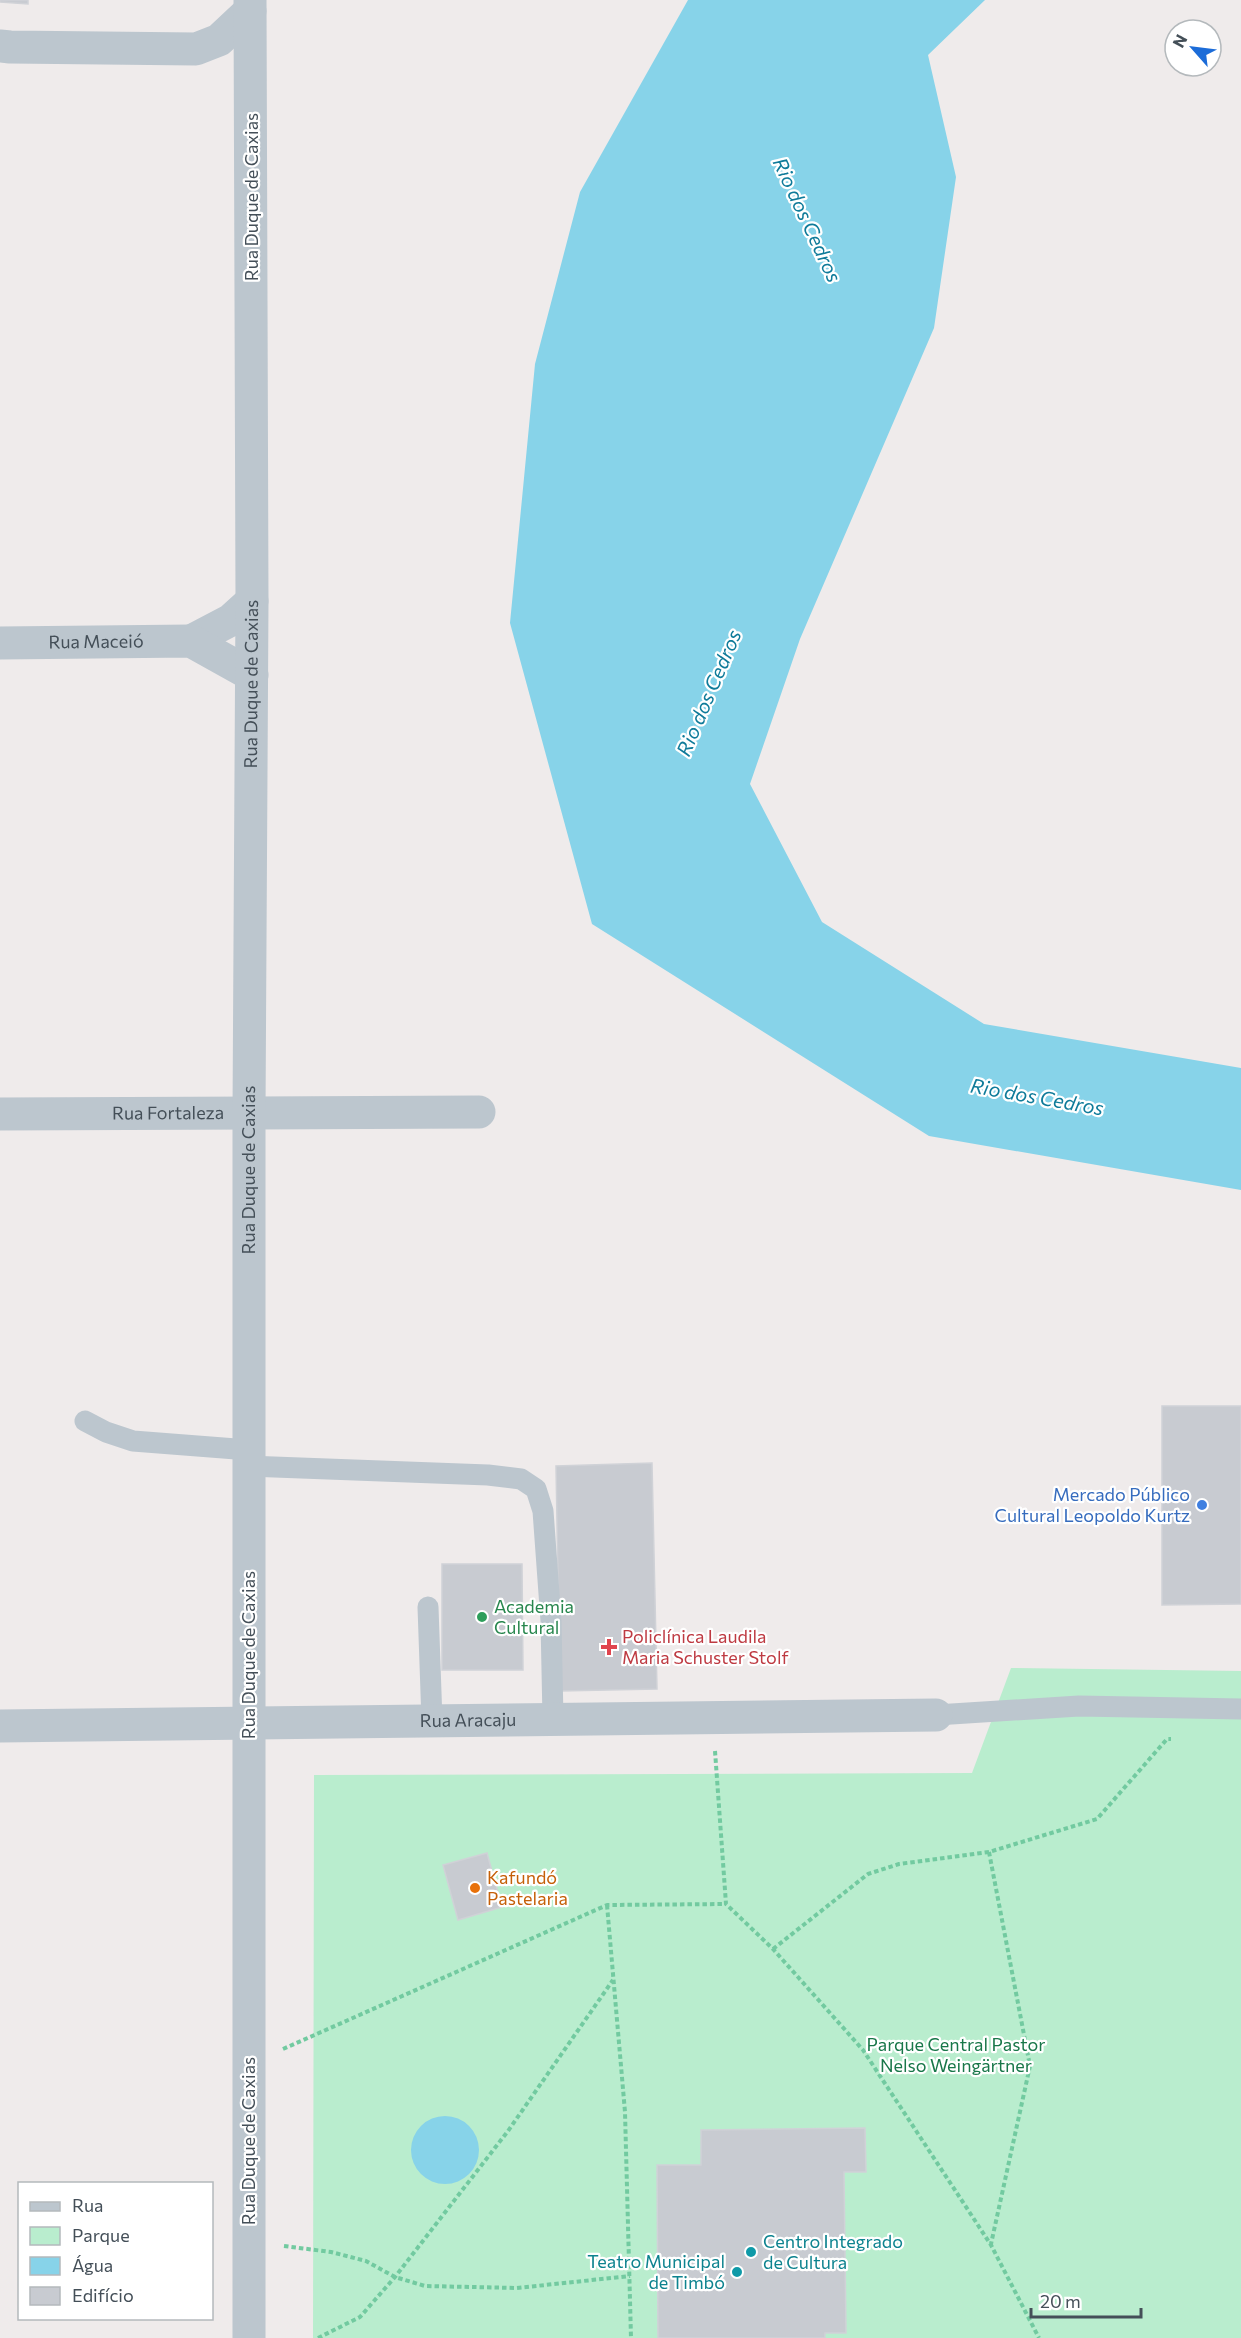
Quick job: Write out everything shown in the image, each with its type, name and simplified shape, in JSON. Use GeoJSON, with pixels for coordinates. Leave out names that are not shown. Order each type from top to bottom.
{"type":"FeatureCollection","features":[{"type":"Feature","properties":{"kind":"street"},"geometry":{"type":"LineString","coordinates":[[0,46],[196,49],[219,40],[250,5]]}},
{"type":"Feature","properties":{"kind":"street","name":"Rua Duque de Caxias"},"geometry":{"type":"LineString","coordinates":[[249,2338],[249,1112],[252,675],[250,5]]}},
{"type":"Feature","properties":{"kind":"street"},"geometry":{"type":"LineString","coordinates":[[196,49],[226,62],[252,82]]}},
{"type":"Feature","properties":{"kind":"street","name":"Rua Maceió"},"geometry":{"type":"LineString","coordinates":[[0,643],[191,642],[231,620],[252,601]]}},
{"type":"Feature","properties":{"kind":"street","name":"Rua Maceió"},"geometry":{"type":"LineString","coordinates":[[191,642],[252,675]]}},
{"type":"Feature","properties":{"kind":"street","name":"Rua Fortaleza"},"geometry":{"type":"LineString","coordinates":[[0,1114],[479,1112]]}},
{"type":"Feature","properties":{"kind":"street","name":"Rua Aracaju"},"geometry":{"type":"LineString","coordinates":[[0,1726],[936,1715]]}},
{"type":"Feature","properties":{"kind":"lane"},"geometry":{"type":"LineString","coordinates":[[85,1421],[106,1432],[133,1441],[249,1458],[521,1479],[536,1489],[543,1511],[553,1719]]}},
{"type":"Feature","properties":{"kind":"lane"},"geometry":{"type":"LineString","coordinates":[[428,1607],[432,1721]]}},
{"type":"Feature","properties":{"kind":"lane"},"geometry":{"type":"LineString","coordinates":[[936,1715],[1079,1706],[1241,1709]]}},
{"type":"Feature","properties":{"kind":"path"},"geometry":{"type":"LineString","coordinates":[[712,1718],[726,1904],[773,1949],[863,2050],[991,2245],[1039,2338]]}},
{"type":"Feature","properties":{"kind":"path"},"geometry":{"type":"LineString","coordinates":[[773,1949],[868,1874],[899,1864],[989,1852],[1097,1819],[1167,1739],[1178,1739]]}},
{"type":"Feature","properties":{"kind":"path"},"geometry":{"type":"LineString","coordinates":[[989,1852],[1030,2066],[991,2245]]}},
{"type":"Feature","properties":{"kind":"path"},"geometry":{"type":"LineString","coordinates":[[249,2065],[607,1905],[726,1904]]}},
{"type":"Feature","properties":{"kind":"path"},"geometry":{"type":"LineString","coordinates":[[607,1905],[625,2112],[631,2338]]}},
{"type":"Feature","properties":{"kind":"path"},"geometry":{"type":"LineString","coordinates":[[318,2338],[360,2317],[395,2277],[508,2131],[613,1980]]}},
{"type":"Feature","properties":{"kind":"path"},"geometry":{"type":"LineString","coordinates":[[249,2241],[332,2252],[366,2262],[395,2277],[425,2286],[517,2288],[630,2276]]}},
{"type":"Feature","properties":{"kind":"green space","name":"Parque Central Pastor Nelso Weingärtner"},"geometry":{"type":"Polygon","coordinates":[[[1011,1668],[1241,1671],[1241,2338],[313,2338],[314,1775],[972,1773],[1011,1668]]]}},
{"type":"Feature","properties":{"kind":"water","name":"Rio dos Cedros"},"geometry":{"type":"Polygon","coordinates":[[[688,0],[985,0],[928,55],[956,177],[934,328],[800,639],[750,784],[822,922],[984,1024],[1241,1068],[1241,1190],[929,1136],[592,924],[510,623],[535,364],[580,192],[688,0]]]}},
{"type":"Feature","properties":{"kind":"water"},"geometry":{"type":"Polygon","coordinates":[[[445,2116],[458,2119],[469,2126],[476,2137],[479,2150],[476,2163],[469,2174],[458,2181],[445,2184],[432,2181],[421,2174],[414,2163],[411,2150],[414,2137],[421,2126],[432,2119],[445,2116]]]}},
{"type":"Feature","properties":{"kind":"building"},"geometry":{"type":"Polygon","coordinates":[[[0,0],[28,0],[28,4],[0,2],[0,0]]]}},
{"type":"Feature","properties":{"kind":"building","name":"Mercado Público Cultural Leopoldo Kurtz"},"geometry":{"type":"Polygon","coordinates":[[[1162,1406],[1241,1406],[1241,1604],[1162,1605],[1162,1406]]]}},
{"type":"Feature","properties":{"kind":"building"},"geometry":{"type":"Polygon","coordinates":[[[652,1463],[657,1689],[560,1691],[556,1466],[652,1463]]]}},
{"type":"Feature","properties":{"kind":"building","name":"Academia Cultural"},"geometry":{"type":"Polygon","coordinates":[[[442,1564],[522,1564],[523,1670],[442,1670],[442,1564]]]}},
{"type":"Feature","properties":{"kind":"building"},"geometry":{"type":"Polygon","coordinates":[[[487,1853],[502,1907],[458,1920],[443,1865],[487,1853]]]}},
{"type":"Feature","properties":{"kind":"building","name":"Centro Integrado de Cultura"},"geometry":{"type":"Polygon","coordinates":[[[865,2128],[866,2172],[844,2172],[846,2333],[825,2333],[825,2338],[658,2338],[657,2165],[701,2165],[701,2130],[865,2128]]]}},
{"type":"Feature","properties":{"kind":"place","name":"Mercado Público Cultural Leopoldo Kurtz"},"geometry":{"type":"Point","coordinates":[1202,1505]}},
{"type":"Feature","properties":{"kind":"place","name":"Academia Cultural"},"geometry":{"type":"Point","coordinates":[482,1617]}},
{"type":"Feature","properties":{"kind":"place","name":"Policlínica Laudila Maria Schuster Stolf"},"geometry":{"type":"Point","coordinates":[609,1647]}},
{"type":"Feature","properties":{"kind":"place","name":"Kafundó Pastelaria"},"geometry":{"type":"Point","coordinates":[475,1888]}},
{"type":"Feature","properties":{"kind":"place","name":"Centro Integrado de Cultura"},"geometry":{"type":"Point","coordinates":[751,2252]}},
{"type":"Feature","properties":{"kind":"place","name":"Teatro Municipal de Timbó"},"geometry":{"type":"Point","coordinates":[737,2272]}}]}
